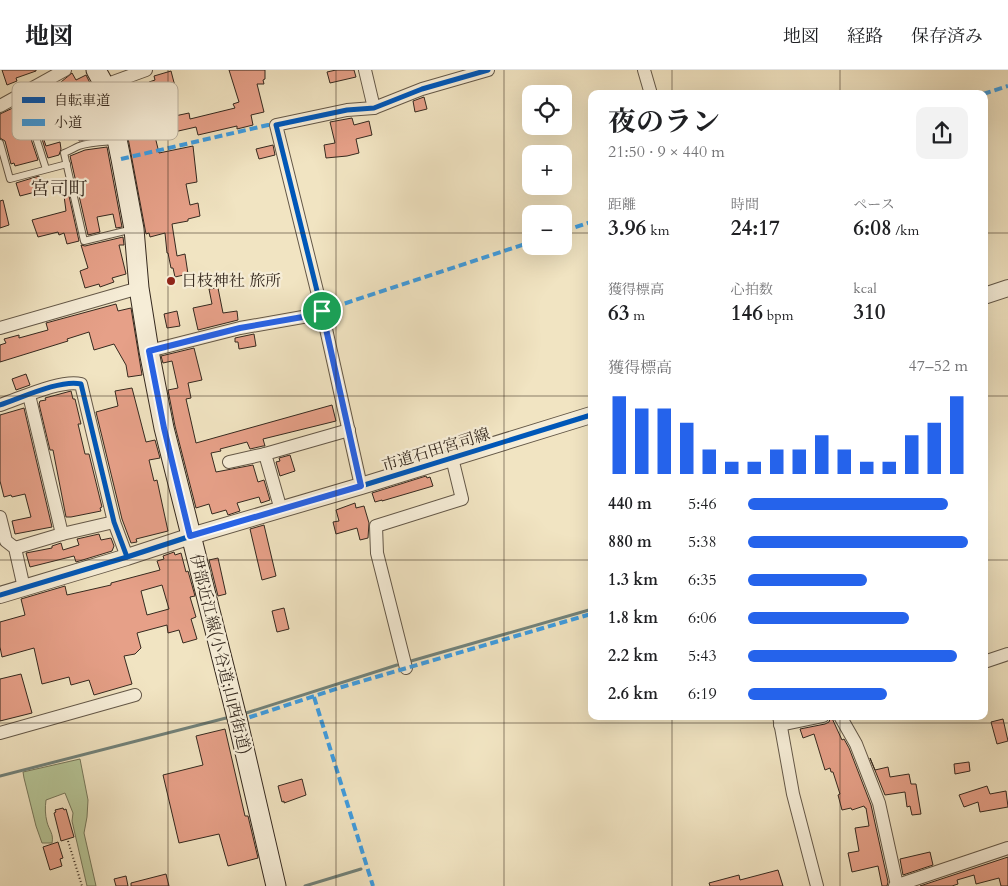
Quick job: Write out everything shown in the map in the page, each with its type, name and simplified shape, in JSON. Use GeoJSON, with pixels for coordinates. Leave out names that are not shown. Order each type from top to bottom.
{"type":"FeatureCollection","features":[{"type":"Feature","properties":{"kind":"main road","name":"伊部近江線(小谷道;山西街道)"},"geometry":{"type":"LineString","coordinates":[[117,141],[134,229],[139,288],[164,428],[237,718],[276,886]]}},
{"type":"Feature","properties":{"kind":"street"},"geometry":{"type":"LineString","coordinates":[[44,82],[66,70]]}},
{"type":"Feature","properties":{"kind":"street"},"geometry":{"type":"LineString","coordinates":[[100,77],[146,70]]}},
{"type":"Feature","properties":{"kind":"street"},"geometry":{"type":"LineString","coordinates":[[366,70],[374,108]]}},
{"type":"Feature","properties":{"kind":"street"},"geometry":{"type":"LineString","coordinates":[[644,70],[650,90]]}},
{"type":"Feature","properties":{"kind":"street"},"geometry":{"type":"LineString","coordinates":[[361,486],[322,311],[276,126],[347,110],[374,108],[422,89],[480,71]]}},
{"type":"Feature","properties":{"kind":"street"},"geometry":{"type":"LineString","coordinates":[[0,106],[12,99]]}},
{"type":"Feature","properties":{"kind":"street"},"geometry":{"type":"LineString","coordinates":[[0,328],[139,288]]}},
{"type":"Feature","properties":{"kind":"street"},"geometry":{"type":"LineString","coordinates":[[988,295],[1008,288]]}},
{"type":"Feature","properties":{"kind":"street"},"geometry":{"type":"LineString","coordinates":[[149,351],[240,328],[314,315],[322,311]]}},
{"type":"Feature","properties":{"kind":"street"},"geometry":{"type":"LineString","coordinates":[[0,405],[51,388],[75,383],[81,384],[114,522],[127,558]]}},
{"type":"Feature","properties":{"kind":"street"},"geometry":{"type":"LineString","coordinates":[[29,396],[62,534]]}},
{"type":"Feature","properties":{"kind":"street","name":"市道石田宮司線"},"geometry":{"type":"LineString","coordinates":[[0,595],[127,558],[190,536],[361,486],[588,416]]}},
{"type":"Feature","properties":{"kind":"street"},"geometry":{"type":"LineString","coordinates":[[229,462],[265,454],[349,430]]}},
{"type":"Feature","properties":{"kind":"street"},"geometry":{"type":"LineString","coordinates":[[265,454],[281,510]]}},
{"type":"Feature","properties":{"kind":"street"},"geometry":{"type":"LineString","coordinates":[[406,668],[378,553],[376,526],[462,499],[452,458]]}},
{"type":"Feature","properties":{"kind":"street"},"geometry":{"type":"LineString","coordinates":[[0,516],[6,541],[15,548],[24,588]]}},
{"type":"Feature","properties":{"kind":"street"},"geometry":{"type":"LineString","coordinates":[[15,548],[62,534],[114,522]]}},
{"type":"Feature","properties":{"kind":"street"},"geometry":{"type":"LineString","coordinates":[[988,661],[1008,654]]}},
{"type":"Feature","properties":{"kind":"street"},"geometry":{"type":"LineString","coordinates":[[0,734],[135,695]]}},
{"type":"Feature","properties":{"kind":"street"},"geometry":{"type":"LineString","coordinates":[[842,720],[856,744],[879,803],[896,886],[1008,848]]}},
{"type":"Feature","properties":{"kind":"street"},"geometry":{"type":"LineString","coordinates":[[779,721],[793,794],[817,886]]}},
{"type":"Feature","properties":{"kind":"lane"},"geometry":{"type":"LineString","coordinates":[[37,140],[46,169]]}},
{"type":"Feature","properties":{"kind":"lane"},"geometry":{"type":"LineString","coordinates":[[117,141],[76,146],[74,150],[64,153],[84,241],[134,229]]}},
{"type":"Feature","properties":{"kind":"lane"},"geometry":{"type":"LineString","coordinates":[[0,143],[10,179],[67,164]]}},
{"type":"Feature","properties":{"kind":"path"},"geometry":{"type":"LineString","coordinates":[[68,841],[82,886]]}},
{"type":"Feature","properties":{"kind":"green space"},"geometry":{"type":"Polygon","coordinates":[[[80,759],[88,800],[84,833],[96,886],[87,886],[72,821],[73,813],[65,793],[46,800],[46,816],[52,835],[52,843],[42,843],[23,772],[80,759]]]}},
{"type":"Feature","properties":{"kind":"building"},"geometry":{"type":"Polygon","coordinates":[[[2,70],[36,70],[16,78],[17,81],[7,85],[2,70]]]}},
{"type":"Feature","properties":{"kind":"building"},"geometry":{"type":"Polygon","coordinates":[[[229,70],[265,70],[264,84],[257,84],[264,112],[251,115],[253,125],[237,129],[237,126],[198,135],[196,127],[178,131],[178,115],[189,113],[190,119],[235,108],[233,104],[239,102],[229,70]]]}},
{"type":"Feature","properties":{"kind":"building"},"geometry":{"type":"Polygon","coordinates":[[[354,70],[356,77],[330,83],[327,72],[354,70]]]}},
{"type":"Feature","properties":{"kind":"building"},"geometry":{"type":"Polygon","coordinates":[[[171,71],[174,82],[149,82],[155,80],[154,76],[171,71]]]}},
{"type":"Feature","properties":{"kind":"building"},"geometry":{"type":"Polygon","coordinates":[[[72,73],[76,80],[86,75],[90,82],[61,82],[72,73]]]}},
{"type":"Feature","properties":{"kind":"building"},"geometry":{"type":"Polygon","coordinates":[[[424,97],[427,109],[415,112],[413,101],[424,97]]]}},
{"type":"Feature","properties":{"kind":"building"},"geometry":{"type":"Polygon","coordinates":[[[12,108],[12,140],[31,140],[38,160],[15,166],[14,163],[11,164],[5,141],[0,138],[0,114],[12,108]]]}},
{"type":"Feature","properties":{"kind":"building"},"geometry":{"type":"Polygon","coordinates":[[[352,118],[354,125],[369,121],[372,135],[356,139],[359,153],[326,158],[324,145],[335,143],[330,122],[352,118]]]}},
{"type":"Feature","properties":{"kind":"building"},"geometry":{"type":"Polygon","coordinates":[[[42,140],[46,146],[60,142],[61,149],[59,155],[48,158],[42,140]]]}},
{"type":"Feature","properties":{"kind":"building"},"geometry":{"type":"Polygon","coordinates":[[[128,140],[156,140],[159,153],[193,146],[197,182],[186,184],[190,205],[198,203],[200,216],[188,219],[188,221],[172,224],[177,256],[185,254],[188,274],[175,277],[167,253],[165,233],[150,237],[149,233],[146,234],[128,140]]]}},
{"type":"Feature","properties":{"kind":"building"},"geometry":{"type":"Polygon","coordinates":[[[273,145],[275,155],[259,159],[256,149],[273,145]]]}},
{"type":"Feature","properties":{"kind":"building"},"geometry":{"type":"Polygon","coordinates":[[[107,147],[122,227],[116,228],[113,214],[97,217],[100,232],[88,235],[70,156],[85,150],[107,147]]]}},
{"type":"Feature","properties":{"kind":"building"},"geometry":{"type":"Polygon","coordinates":[[[39,176],[43,190],[20,196],[16,183],[39,176]]]}},
{"type":"Feature","properties":{"kind":"building"},"geometry":{"type":"Polygon","coordinates":[[[67,187],[79,241],[67,244],[64,233],[59,235],[58,232],[38,237],[32,220],[66,211],[63,188],[67,187]]]}},
{"type":"Feature","properties":{"kind":"building"},"geometry":{"type":"Polygon","coordinates":[[[3,200],[9,225],[0,228],[0,201],[3,200]]]}},
{"type":"Feature","properties":{"kind":"building"},"geometry":{"type":"Polygon","coordinates":[[[123,237],[124,245],[119,245],[126,274],[112,278],[114,282],[100,287],[99,284],[85,288],[80,271],[88,268],[81,245],[85,246],[123,237]]]}},
{"type":"Feature","properties":{"kind":"building"},"geometry":{"type":"Polygon","coordinates":[[[218,288],[223,313],[237,311],[238,320],[198,330],[193,308],[212,304],[209,289],[218,288]]]}},
{"type":"Feature","properties":{"kind":"building"},"geometry":{"type":"Polygon","coordinates":[[[116,304],[118,311],[131,308],[142,375],[128,377],[126,365],[114,344],[94,350],[89,332],[67,339],[68,341],[0,362],[0,345],[6,343],[4,339],[19,335],[19,338],[48,330],[46,323],[116,304]]]}},
{"type":"Feature","properties":{"kind":"building"},"geometry":{"type":"Polygon","coordinates":[[[177,311],[180,326],[167,328],[164,314],[177,311]]]}},
{"type":"Feature","properties":{"kind":"building"},"geometry":{"type":"Polygon","coordinates":[[[254,334],[256,346],[239,349],[235,338],[254,334]]]}},
{"type":"Feature","properties":{"kind":"building"},"geometry":{"type":"Polygon","coordinates":[[[194,348],[202,380],[188,383],[191,398],[186,399],[196,443],[332,405],[336,421],[263,439],[265,446],[250,449],[247,442],[211,453],[216,472],[253,465],[258,482],[264,480],[270,500],[261,503],[259,497],[237,503],[240,511],[228,515],[226,510],[212,514],[209,504],[196,508],[175,426],[168,390],[178,388],[172,361],[163,363],[161,356],[194,348]]]}},
{"type":"Feature","properties":{"kind":"building"},"geometry":{"type":"Polygon","coordinates":[[[26,374],[30,385],[16,390],[12,379],[26,374]]]}},
{"type":"Feature","properties":{"kind":"building"},"geometry":{"type":"Polygon","coordinates":[[[132,388],[146,442],[155,440],[160,458],[149,460],[154,481],[157,480],[168,531],[136,539],[137,542],[131,543],[122,519],[96,412],[118,406],[115,391],[132,388]]]}},
{"type":"Feature","properties":{"kind":"building"},"geometry":{"type":"Polygon","coordinates":[[[71,391],[73,399],[75,399],[81,424],[78,424],[85,454],[89,454],[102,507],[100,508],[101,511],[66,517],[53,450],[50,450],[39,404],[40,401],[46,400],[45,398],[71,391]]]}},
{"type":"Feature","properties":{"kind":"building"},"geometry":{"type":"Polygon","coordinates":[[[24,408],[52,527],[15,534],[12,521],[31,517],[25,494],[4,497],[0,481],[0,415],[24,408]]]}},
{"type":"Feature","properties":{"kind":"building"},"geometry":{"type":"Polygon","coordinates":[[[290,455],[295,471],[280,476],[276,462],[280,461],[279,458],[290,455]]]}},
{"type":"Feature","properties":{"kind":"building"},"geometry":{"type":"Polygon","coordinates":[[[426,476],[427,478],[430,477],[433,486],[375,502],[372,493],[426,476]]]}},
{"type":"Feature","properties":{"kind":"building"},"geometry":{"type":"Polygon","coordinates":[[[355,503],[356,508],[364,506],[369,523],[368,538],[360,540],[357,528],[336,534],[333,522],[339,521],[336,510],[355,503]]]}},
{"type":"Feature","properties":{"kind":"building"},"geometry":{"type":"Polygon","coordinates":[[[264,525],[276,576],[262,580],[250,529],[264,525]]]}},
{"type":"Feature","properties":{"kind":"building"},"geometry":{"type":"Polygon","coordinates":[[[99,534],[101,540],[111,538],[114,546],[112,551],[76,562],[74,556],[30,567],[26,553],[52,548],[52,546],[61,543],[63,550],[79,545],[77,539],[99,534]]]}},
{"type":"Feature","properties":{"kind":"building"},"geometry":{"type":"Polygon","coordinates":[[[174,552],[175,555],[181,553],[195,596],[190,597],[196,617],[191,619],[197,639],[183,643],[179,630],[168,633],[167,625],[137,633],[141,648],[135,654],[124,656],[132,684],[94,695],[89,680],[71,685],[69,677],[42,684],[34,648],[2,657],[0,622],[25,615],[21,599],[65,586],[67,595],[111,585],[111,583],[160,570],[157,561],[164,559],[163,556],[174,552]],[[162,585],[141,591],[147,615],[169,609],[162,585]]]}},
{"type":"Feature","properties":{"kind":"building"},"geometry":{"type":"Polygon","coordinates":[[[218,558],[226,594],[218,596],[209,560],[218,558]]]}},
{"type":"Feature","properties":{"kind":"building"},"geometry":{"type":"Polygon","coordinates":[[[284,608],[289,629],[277,632],[272,611],[284,608]]]}},
{"type":"Feature","properties":{"kind":"building"},"geometry":{"type":"Polygon","coordinates":[[[21,674],[32,713],[0,721],[0,679],[21,674]]]}},
{"type":"Feature","properties":{"kind":"building"},"geometry":{"type":"Polygon","coordinates":[[[1003,719],[1008,741],[997,744],[991,722],[1003,719]]]}},
{"type":"Feature","properties":{"kind":"building"},"geometry":{"type":"Polygon","coordinates":[[[833,720],[842,740],[844,739],[849,748],[871,805],[888,882],[887,886],[882,886],[878,866],[852,872],[848,853],[859,851],[855,828],[869,826],[866,808],[864,806],[852,810],[851,808],[842,810],[838,795],[840,794],[833,772],[831,772],[830,768],[825,770],[814,734],[803,738],[800,729],[833,720]]]}},
{"type":"Feature","properties":{"kind":"building"},"geometry":{"type":"Polygon","coordinates":[[[225,729],[245,816],[248,816],[258,858],[228,866],[219,834],[179,843],[163,775],[203,765],[196,736],[225,729]]]}},
{"type":"Feature","properties":{"kind":"building"},"geometry":{"type":"Polygon","coordinates":[[[870,758],[875,770],[888,767],[890,777],[909,774],[911,784],[916,784],[921,814],[912,815],[910,806],[907,807],[905,792],[885,795],[870,758]]]}},
{"type":"Feature","properties":{"kind":"building"},"geometry":{"type":"Polygon","coordinates":[[[969,762],[970,771],[955,774],[954,764],[969,762]]]}},
{"type":"Feature","properties":{"kind":"building"},"geometry":{"type":"Polygon","coordinates":[[[302,779],[306,795],[284,803],[284,801],[282,802],[278,786],[302,779]]]}},
{"type":"Feature","properties":{"kind":"building"},"geometry":{"type":"Polygon","coordinates":[[[987,786],[990,794],[1006,791],[1008,807],[980,812],[978,802],[964,807],[959,795],[987,786]]]}},
{"type":"Feature","properties":{"kind":"building"},"geometry":{"type":"Polygon","coordinates":[[[63,808],[64,810],[66,809],[74,837],[61,841],[54,813],[56,812],[55,810],[63,808]]]}},
{"type":"Feature","properties":{"kind":"building"},"geometry":{"type":"Polygon","coordinates":[[[58,842],[63,858],[60,859],[62,866],[50,870],[43,847],[58,842]]]}},
{"type":"Feature","properties":{"kind":"building"},"geometry":{"type":"Polygon","coordinates":[[[930,852],[933,865],[903,875],[900,859],[930,852]]]}},
{"type":"Feature","properties":{"kind":"building"},"geometry":{"type":"Polygon","coordinates":[[[1008,857],[1008,886],[1001,886],[999,878],[976,884],[974,875],[957,880],[958,884],[952,886],[920,886],[1008,857]]]}},
{"type":"Feature","properties":{"kind":"building"},"geometry":{"type":"Polygon","coordinates":[[[778,870],[783,886],[710,886],[709,883],[739,875],[740,880],[778,870]]]}},
{"type":"Feature","properties":{"kind":"building"},"geometry":{"type":"Polygon","coordinates":[[[166,874],[169,886],[131,886],[131,883],[166,874]]]}},
{"type":"Feature","properties":{"kind":"building"},"geometry":{"type":"Polygon","coordinates":[[[126,876],[128,886],[116,886],[114,879],[126,876]]]}},
{"type":"Feature","properties":{"kind":"waterway"},"geometry":{"type":"LineString","coordinates":[[411,661],[588,610]]}},
{"type":"Feature","properties":{"kind":"waterway"},"geometry":{"type":"LineString","coordinates":[[243,714],[397,665]]}},
{"type":"Feature","properties":{"kind":"waterway"},"geometry":{"type":"LineString","coordinates":[[0,776],[230,717]]}},
{"type":"Feature","properties":{"kind":"waterway"},"geometry":{"type":"LineString","coordinates":[[305,886],[361,869]]}},
{"type":"Feature","properties":{"kind":"marked path"},"geometry":{"type":"LineString","coordinates":[[988,92],[1008,86]]}},
{"type":"Feature","properties":{"kind":"marked path"},"geometry":{"type":"LineString","coordinates":[[121,159],[268,125],[276,125]]}},
{"type":"Feature","properties":{"kind":"marked path"},"geometry":{"type":"LineString","coordinates":[[572,228],[588,223]]}},
{"type":"Feature","properties":{"kind":"marked path"},"geometry":{"type":"LineString","coordinates":[[322,311],[522,245]]}},
{"type":"Feature","properties":{"kind":"marked path"},"geometry":{"type":"LineString","coordinates":[[238,721],[342,687],[588,615]]}},
{"type":"Feature","properties":{"kind":"marked path"},"geometry":{"type":"LineString","coordinates":[[314,697],[373,886]]}},
{"type":"Feature","properties":{"kind":"cycle path"},"geometry":{"type":"LineString","coordinates":[[361,486],[322,311],[276,125],[347,110],[374,108],[422,89],[488,70]]}},
{"type":"Feature","properties":{"kind":"cycle path"},"geometry":{"type":"LineString","coordinates":[[0,405],[63,384],[81,384],[114,522],[127,557]]}},
{"type":"Feature","properties":{"kind":"cycle path"},"geometry":{"type":"LineString","coordinates":[[0,595],[588,416]]}},
{"type":"Feature","properties":{"kind":"place","name":"日枝神社 旅所"},"geometry":{"type":"Point","coordinates":[171,281]}},
{"type":"Feature","properties":{"kind":"district","name":"宮司町"},"geometry":{"type":"Point","coordinates":[59,189]}},
{"type":"Feature","properties":{"kind":"route"},"geometry":{"type":"LineString","coordinates":[[322,311],[361,486],[190,536],[164,428],[149,351],[240,328],[314,315],[322,311]]}}]}
